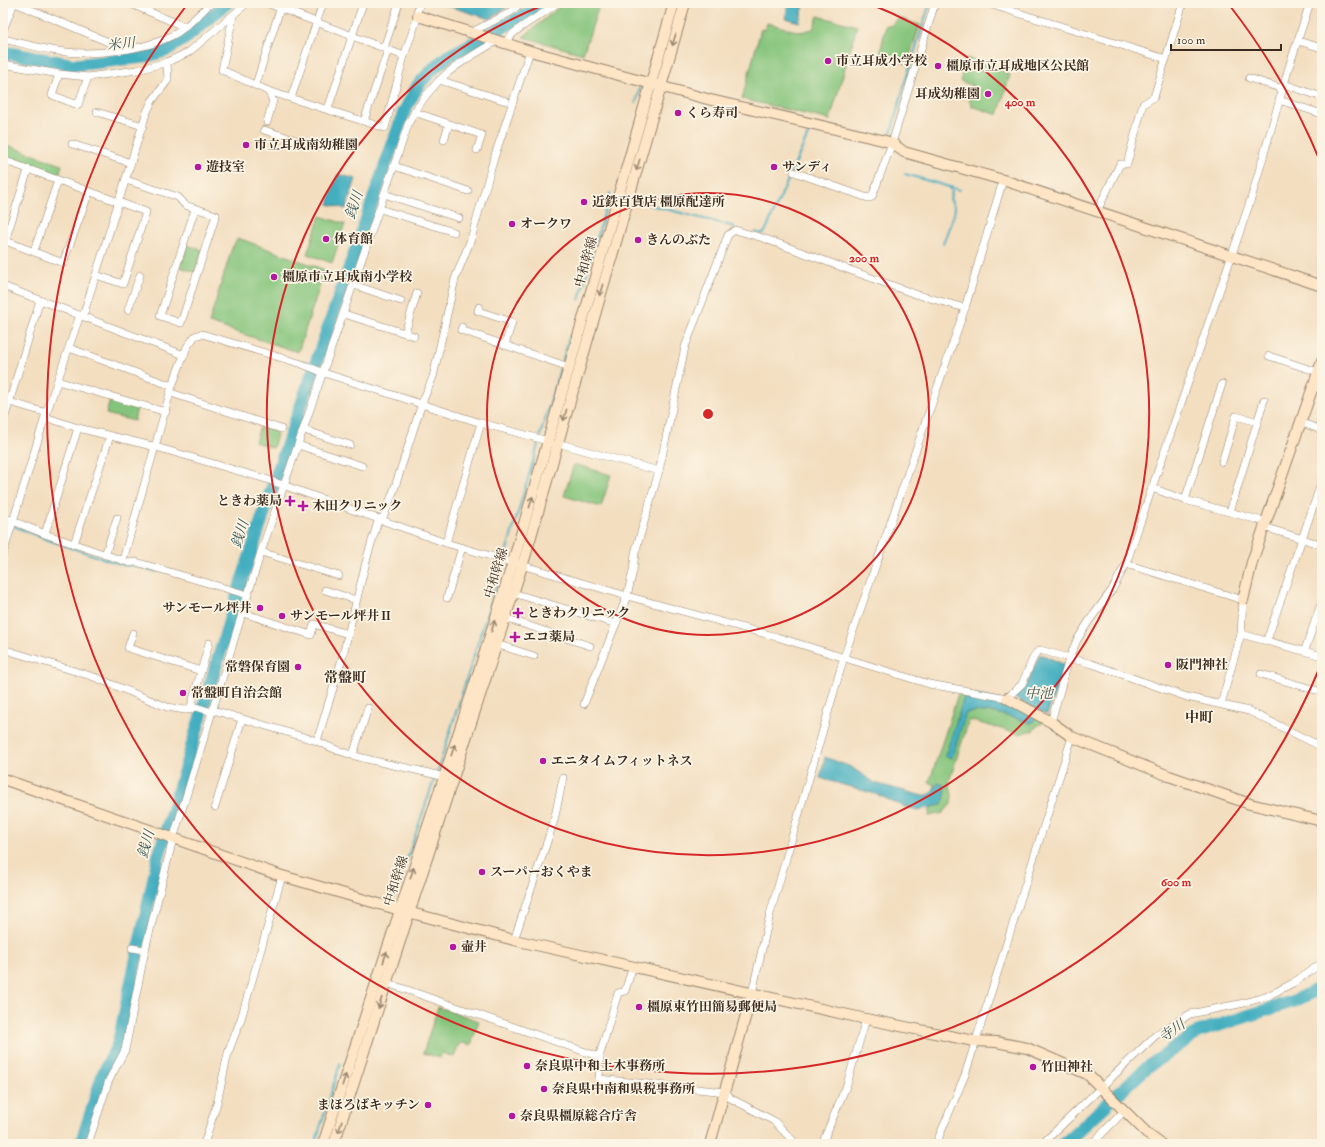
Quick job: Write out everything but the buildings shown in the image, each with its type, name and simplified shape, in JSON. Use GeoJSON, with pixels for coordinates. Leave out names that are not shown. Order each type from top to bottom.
{"type":"FeatureCollection","features":[{"type":"Feature","properties":{"kind":"street"},"geometry":{"type":"LineString","coordinates":[[3,30],[7,3]]}},
{"type":"Feature","properties":{"kind":"street"},"geometry":{"type":"LineString","coordinates":[[7,11],[15,3],[125,49]]}},
{"type":"Feature","properties":{"kind":"street"},"geometry":{"type":"LineString","coordinates":[[130,3],[185,27]]}},
{"type":"Feature","properties":{"kind":"street"},"geometry":{"type":"LineString","coordinates":[[3,39],[56,51],[75,53],[125,49],[160,41],[185,27],[211,3]]}},
{"type":"Feature","properties":{"kind":"street"},"geometry":{"type":"LineString","coordinates":[[3,64],[59,74],[88,77],[137,70],[167,62],[189,52],[247,3]]}},
{"type":"Feature","properties":{"kind":"street"},"geometry":{"type":"LineString","coordinates":[[267,3],[281,6],[317,23],[404,56]]}},
{"type":"Feature","properties":{"kind":"street"},"geometry":{"type":"LineString","coordinates":[[291,98],[323,3]]}},
{"type":"Feature","properties":{"kind":"street"},"geometry":{"type":"LineString","coordinates":[[328,109],[363,3]]}},
{"type":"Feature","properties":{"kind":"street"},"geometry":{"type":"LineString","coordinates":[[364,121],[399,3]]}},
{"type":"Feature","properties":{"kind":"street"},"geometry":{"type":"LineString","coordinates":[[233,16],[222,70],[268,90],[385,128],[404,56],[418,16],[417,12],[420,3]]}},
{"type":"Feature","properties":{"kind":"street"},"geometry":{"type":"LineString","coordinates":[[473,34],[511,12],[521,3]]}},
{"type":"Feature","properties":{"kind":"street"},"geometry":{"type":"LineString","coordinates":[[88,1144],[109,1080],[125,1050],[144,950],[172,838],[243,613],[246,595],[282,485],[304,430],[322,373],[414,112],[426,94],[454,66],[510,36],[546,13],[557,3]]}},
{"type":"Feature","properties":{"kind":"street","name":"中和幹線"},"geometry":{"type":"LineString","coordinates":[[334,1144],[387,983],[439,775],[511,561],[546,440],[655,85],[674,3]]}},
{"type":"Feature","properties":{"kind":"street","name":"中和幹線"},"geometry":{"type":"LineString","coordinates":[[546,440],[564,365],[655,85],[685,3]]}},
{"type":"Feature","properties":{"kind":"street"},"geometry":{"type":"LineString","coordinates":[[794,172],[868,198],[872,197],[892,143],[935,3]]}},
{"type":"Feature","properties":{"kind":"street"},"geometry":{"type":"LineString","coordinates":[[986,3],[1166,59]]}},
{"type":"Feature","properties":{"kind":"street"},"geometry":{"type":"LineString","coordinates":[[1097,211],[1120,164],[1126,164],[1143,104],[1154,98],[1183,3]]}},
{"type":"Feature","properties":{"kind":"street"},"geometry":{"type":"LineString","coordinates":[[1051,722],[1069,659],[1085,627],[1112,590],[1126,564],[1251,200],[1279,100],[1310,3]]}},
{"type":"Feature","properties":{"kind":"street"},"geometry":{"type":"LineString","coordinates":[[256,84],[281,6]]}},
{"type":"Feature","properties":{"kind":"street"},"geometry":{"type":"LineString","coordinates":[[418,16],[499,42],[655,85],[711,100],[824,125],[892,143],[904,152],[1003,180],[1322,286]]}},
{"type":"Feature","properties":{"kind":"street"},"geometry":{"type":"LineString","coordinates":[[1298,41],[1322,48]]}},
{"type":"Feature","properties":{"kind":"street"},"geometry":{"type":"LineString","coordinates":[[317,741],[380,519],[394,490],[422,403],[433,377],[455,279],[471,239],[494,158],[530,51]]}},
{"type":"Feature","properties":{"kind":"street"},"geometry":{"type":"LineString","coordinates":[[3,554],[57,381],[96,275],[142,126],[152,101],[168,80],[167,62]]}},
{"type":"Feature","properties":{"kind":"street"},"geometry":{"type":"LineString","coordinates":[[59,74],[52,95],[78,105],[88,77]]}},
{"type":"Feature","properties":{"kind":"street"},"geometry":{"type":"LineString","coordinates":[[1249,78],[1322,97]]}},
{"type":"Feature","properties":{"kind":"street"},"geometry":{"type":"LineString","coordinates":[[439,80],[506,101]]}},
{"type":"Feature","properties":{"kind":"street"},"geometry":{"type":"LineString","coordinates":[[267,122],[273,101],[268,90]]}},
{"type":"Feature","properties":{"kind":"street"},"geometry":{"type":"LineString","coordinates":[[1279,100],[1322,114]]}},
{"type":"Feature","properties":{"kind":"street"},"geometry":{"type":"LineString","coordinates":[[97,112],[142,126]]}},
{"type":"Feature","properties":{"kind":"street"},"geometry":{"type":"LineString","coordinates":[[414,112],[482,135],[477,150]]}},
{"type":"Feature","properties":{"kind":"street"},"geometry":{"type":"LineString","coordinates":[[444,140],[449,124]]}},
{"type":"Feature","properties":{"kind":"street"},"geometry":{"type":"LineString","coordinates":[[264,130],[317,147]]}},
{"type":"Feature","properties":{"kind":"street"},"geometry":{"type":"LineString","coordinates":[[72,144],[131,163]]}},
{"type":"Feature","properties":{"kind":"street"},"geometry":{"type":"LineString","coordinates":[[3,160],[146,212],[123,284],[96,275]]}},
{"type":"Feature","properties":{"kind":"street"},"geometry":{"type":"LineString","coordinates":[[394,166],[468,191]]}},
{"type":"Feature","properties":{"kind":"street"},"geometry":{"type":"LineString","coordinates":[[28,170],[4,240],[64,263],[89,192]]}},
{"type":"Feature","properties":{"kind":"street"},"geometry":{"type":"LineString","coordinates":[[34,251],[58,180]]}},
{"type":"Feature","properties":{"kind":"street"},"geometry":{"type":"LineString","coordinates":[[126,180],[178,197],[185,205],[216,215],[181,323],[160,316],[195,209]]}},
{"type":"Feature","properties":{"kind":"street"},"geometry":{"type":"LineString","coordinates":[[710,1144],[726,1092],[752,994],[770,914],[844,657],[964,308],[1003,180]]}},
{"type":"Feature","properties":{"kind":"street"},"geometry":{"type":"LineString","coordinates":[[384,194],[459,218]]}},
{"type":"Feature","properties":{"kind":"street"},"geometry":{"type":"LineString","coordinates":[[380,209],[454,232]]}},
{"type":"Feature","properties":{"kind":"street"},"geometry":{"type":"LineString","coordinates":[[584,704],[627,596],[634,571],[635,553],[659,471],[684,347],[728,235],[735,230],[763,238],[915,294],[964,308]]}},
{"type":"Feature","properties":{"kind":"street"},"geometry":{"type":"LineString","coordinates":[[128,310],[140,275]]}},
{"type":"Feature","properties":{"kind":"street"},"geometry":{"type":"LineString","coordinates":[[354,285],[401,300]]}},
{"type":"Feature","properties":{"kind":"street"},"geometry":{"type":"LineString","coordinates":[[3,286],[184,355]]}},
{"type":"Feature","properties":{"kind":"street"},"geometry":{"type":"LineString","coordinates":[[405,334],[417,293]]}},
{"type":"Feature","properties":{"kind":"street"},"geometry":{"type":"LineString","coordinates":[[3,423],[6,401],[40,300]]}},
{"type":"Feature","properties":{"kind":"street"},"geometry":{"type":"LineString","coordinates":[[479,307],[478,311],[512,322],[505,345]]}},
{"type":"Feature","properties":{"kind":"street"},"geometry":{"type":"LineString","coordinates":[[344,314],[414,336]]}},
{"type":"Feature","properties":{"kind":"street"},"geometry":{"type":"LineString","coordinates":[[462,326],[461,330],[564,365]]}},
{"type":"Feature","properties":{"kind":"street"},"geometry":{"type":"LineString","coordinates":[[122,560],[172,390],[184,355],[197,335],[202,334],[295,362],[322,373],[422,403],[481,423],[659,471]]}},
{"type":"Feature","properties":{"kind":"street"},"geometry":{"type":"LineString","coordinates":[[69,348],[172,390],[281,429]]}},
{"type":"Feature","properties":{"kind":"street"},"geometry":{"type":"LineString","coordinates":[[1269,356],[1318,372]]}},
{"type":"Feature","properties":{"kind":"street"},"geometry":{"type":"LineString","coordinates":[[1221,704],[1241,634],[1243,600],[1252,562],[1302,423],[1318,388],[1318,372],[1322,361]]}},
{"type":"Feature","properties":{"kind":"street"},"geometry":{"type":"LineString","coordinates":[[57,381],[166,412]]}},
{"type":"Feature","properties":{"kind":"street"},"geometry":{"type":"LineString","coordinates":[[1184,500],[1222,384]]}},
{"type":"Feature","properties":{"kind":"street"},"geometry":{"type":"LineString","coordinates":[[1230,512],[1264,400]]}},
{"type":"Feature","properties":{"kind":"street"},"geometry":{"type":"LineString","coordinates":[[6,401],[78,428],[156,447],[269,480],[462,548],[511,561],[627,596],[777,637],[929,684],[1007,698],[1051,722],[1072,737],[1169,776],[1250,804],[1322,821]]}},
{"type":"Feature","properties":{"kind":"street"},"geometry":{"type":"LineString","coordinates":[[1222,462],[1236,416],[1258,422]]}},
{"type":"Feature","properties":{"kind":"street"},"geometry":{"type":"LineString","coordinates":[[446,543],[481,423]]}},
{"type":"Feature","properties":{"kind":"street"},"geometry":{"type":"LineString","coordinates":[[1302,423],[1322,430]]}},
{"type":"Feature","properties":{"kind":"street"},"geometry":{"type":"LineString","coordinates":[[45,534],[78,428]]}},
{"type":"Feature","properties":{"kind":"street"},"geometry":{"type":"LineString","coordinates":[[304,430],[350,445]]}},
{"type":"Feature","properties":{"kind":"street"},"geometry":{"type":"LineString","coordinates":[[74,544],[110,436]]}},
{"type":"Feature","properties":{"kind":"street"},"geometry":{"type":"LineString","coordinates":[[298,445],[362,466]]}},
{"type":"Feature","properties":{"kind":"street"},"geometry":{"type":"LineString","coordinates":[[1267,640],[1322,481]]}},
{"type":"Feature","properties":{"kind":"street"},"geometry":{"type":"LineString","coordinates":[[1152,488],[1184,500],[1230,512],[1322,545]]}},
{"type":"Feature","properties":{"kind":"street"},"geometry":{"type":"LineString","coordinates":[[3,517],[45,534],[105,555],[136,562],[246,595]]}},
{"type":"Feature","properties":{"kind":"street"},"geometry":{"type":"LineString","coordinates":[[105,555],[117,518]]}},
{"type":"Feature","properties":{"kind":"street"},"geometry":{"type":"LineString","coordinates":[[447,598],[462,548]]}},
{"type":"Feature","properties":{"kind":"street"},"geometry":{"type":"LineString","coordinates":[[261,552],[339,576]]}},
{"type":"Feature","properties":{"kind":"street","name":"中和幹線"},"geometry":{"type":"LineString","coordinates":[[323,1144],[405,911],[505,618],[513,593],[511,561]]}},
{"type":"Feature","properties":{"kind":"street"},"geometry":{"type":"LineString","coordinates":[[1126,564],[1243,600]]}},
{"type":"Feature","properties":{"kind":"street"},"geometry":{"type":"LineString","coordinates":[[325,590],[356,600]]}},
{"type":"Feature","properties":{"kind":"street"},"geometry":{"type":"LineString","coordinates":[[513,593],[616,624]]}},
{"type":"Feature","properties":{"kind":"street"},"geometry":{"type":"LineString","coordinates":[[1304,650],[1322,601]]}},
{"type":"Feature","properties":{"kind":"street"},"geometry":{"type":"LineString","coordinates":[[243,613],[311,634],[314,624],[348,634]]}},
{"type":"Feature","properties":{"kind":"street"},"geometry":{"type":"LineString","coordinates":[[505,618],[590,646]]}},
{"type":"Feature","properties":{"kind":"street"},"geometry":{"type":"LineString","coordinates":[[132,633],[128,648],[201,671]]}},
{"type":"Feature","properties":{"kind":"street"},"geometry":{"type":"LineString","coordinates":[[1241,634],[1322,656]]}},
{"type":"Feature","properties":{"kind":"street"},"geometry":{"type":"LineString","coordinates":[[190,710],[209,643]]}},
{"type":"Feature","properties":{"kind":"street"},"geometry":{"type":"LineString","coordinates":[[496,644],[534,656]]}},
{"type":"Feature","properties":{"kind":"street"},"geometry":{"type":"LineString","coordinates":[[3,649],[94,677],[167,708],[190,710],[199,708],[317,741],[330,748],[353,755],[439,775]]}},
{"type":"Feature","properties":{"kind":"street"},"geometry":{"type":"LineString","coordinates":[[1007,698],[1024,680],[1036,651],[1040,650],[1092,664],[1187,697],[1249,711],[1289,732],[1321,744]]}},
{"type":"Feature","properties":{"kind":"street"},"geometry":{"type":"LineString","coordinates":[[1261,674],[1322,692]]}},
{"type":"Feature","properties":{"kind":"street"},"geometry":{"type":"LineString","coordinates":[[353,755],[368,708]]}},
{"type":"Feature","properties":{"kind":"street"},"geometry":{"type":"LineString","coordinates":[[215,807],[242,719]]}},
{"type":"Feature","properties":{"kind":"street"},"geometry":{"type":"LineString","coordinates":[[936,1144],[965,1075],[974,1041],[1072,737]]}},
{"type":"Feature","properties":{"kind":"street"},"geometry":{"type":"LineString","coordinates":[[514,940],[554,821],[563,778]]}},
{"type":"Feature","properties":{"kind":"street"},"geometry":{"type":"LineString","coordinates":[[3,779],[282,876],[514,940],[866,1019],[974,1041],[996,1042],[1027,1048],[1087,1074],[1160,1144]]}},
{"type":"Feature","properties":{"kind":"street"},"geometry":{"type":"LineString","coordinates":[[204,1144],[217,1103],[228,1053],[241,1019],[282,876]]}},
{"type":"Feature","properties":{"kind":"street"},"geometry":{"type":"LineString","coordinates":[[132,948],[144,950]]}},
{"type":"Feature","properties":{"kind":"street"},"geometry":{"type":"LineString","coordinates":[[1042,1144],[1156,1035],[1190,1014],[1244,1003],[1268,996],[1293,984],[1322,963]]}},
{"type":"Feature","properties":{"kind":"street"},"geometry":{"type":"LineString","coordinates":[[633,966],[625,991],[618,993],[600,1057],[599,1079],[726,1092]]}},
{"type":"Feature","properties":{"kind":"street"},"geometry":{"type":"LineString","coordinates":[[387,983],[600,1057]]}},
{"type":"Feature","properties":{"kind":"street"},"geometry":{"type":"LineString","coordinates":[[822,1144],[847,1084],[866,1019]]}},
{"type":"Feature","properties":{"kind":"street"},"geometry":{"type":"LineString","coordinates":[[726,1092],[730,1098],[774,1121],[796,1144]]}},
{"type":"Feature","properties":{"kind":"street"},"geometry":{"type":"LineString","coordinates":[[1092,1144],[1123,1110]]}},
{"type":"Feature","properties":{"kind":"green space"},"geometry":{"type":"Polygon","coordinates":[[[564,3],[600,3],[583,54],[523,37],[564,3]]]}},
{"type":"Feature","properties":{"kind":"green space"},"geometry":{"type":"Polygon","coordinates":[[[818,16],[857,26],[830,120],[742,99],[761,29],[765,30],[767,23],[800,32],[813,29],[818,16]]]}},
{"type":"Feature","properties":{"kind":"green space"},"geometry":{"type":"Polygon","coordinates":[[[899,18],[920,25],[907,64],[880,54],[886,25],[890,26],[899,18]]]}},
{"type":"Feature","properties":{"kind":"green space"},"geometry":{"type":"Polygon","coordinates":[[[967,58],[989,65],[1010,75],[998,115],[972,106],[968,98],[971,85],[960,81],[967,58]]]}},
{"type":"Feature","properties":{"kind":"green space"},"geometry":{"type":"Polygon","coordinates":[[[7,145],[62,165],[58,178],[6,159],[3,155],[7,145]]]}},
{"type":"Feature","properties":{"kind":"green space","name":"体育館"},"geometry":{"type":"Polygon","coordinates":[[[320,216],[345,224],[332,263],[307,254],[320,216]]]}},
{"type":"Feature","properties":{"kind":"green space"},"geometry":{"type":"Polygon","coordinates":[[[238,238],[325,270],[298,352],[209,323],[232,248],[238,238]]]}},
{"type":"Feature","properties":{"kind":"green space"},"geometry":{"type":"Polygon","coordinates":[[[187,245],[202,250],[195,272],[180,267],[187,245]]]}},
{"type":"Feature","properties":{"kind":"green space"},"geometry":{"type":"Polygon","coordinates":[[[110,400],[137,408],[134,421],[106,414],[110,400]]]}},
{"type":"Feature","properties":{"kind":"green space"},"geometry":{"type":"Polygon","coordinates":[[[260,426],[274,430],[277,435],[273,448],[255,442],[260,426]]]}},
{"type":"Feature","properties":{"kind":"green space"},"geometry":{"type":"Polygon","coordinates":[[[574,464],[611,475],[601,507],[564,496],[574,464]]]}},
{"type":"Feature","properties":{"kind":"green space"},"geometry":{"type":"Polygon","coordinates":[[[958,694],[965,694],[966,713],[991,712],[1031,723],[1037,717],[1044,722],[1037,726],[1033,731],[1019,734],[969,720],[949,782],[952,795],[951,804],[943,813],[929,816],[935,785],[929,783],[958,694]]]}},
{"type":"Feature","properties":{"kind":"green space"},"geometry":{"type":"Polygon","coordinates":[[[438,1007],[479,1021],[471,1045],[464,1043],[459,1044],[454,1057],[442,1053],[440,1058],[423,1053],[438,1007]]]}},
{"type":"Feature","properties":{"kind":"water"},"geometry":{"type":"Polygon","coordinates":[[[438,3],[513,3],[490,19],[438,3]]]}},
{"type":"Feature","properties":{"kind":"water"},"geometry":{"type":"Polygon","coordinates":[[[789,3],[805,3],[799,22],[785,18],[789,3]]]}},
{"type":"Feature","properties":{"kind":"water"},"geometry":{"type":"Polygon","coordinates":[[[338,174],[356,179],[346,209],[328,204],[338,174]]]}},
{"type":"Feature","properties":{"kind":"water","name":"中池"},"geometry":{"type":"Polygon","coordinates":[[[1039,655],[1043,655],[1065,665],[1047,715],[1016,699],[1014,696],[1026,686],[1039,655]]]}},
{"type":"Feature","properties":{"kind":"water"},"geometry":{"type":"Polygon","coordinates":[[[965,694],[984,696],[1002,701],[1037,717],[1032,723],[991,712],[966,713],[952,758],[945,756],[965,694]]]}},
{"type":"Feature","properties":{"kind":"water"},"geometry":{"type":"Polygon","coordinates":[[[825,757],[851,767],[875,783],[923,796],[931,794],[938,783],[944,785],[944,798],[941,805],[918,810],[905,807],[878,795],[820,778],[825,757]]]}},
{"type":"Feature","properties":{"kind":"waterway","name":"米川"},"geometry":{"type":"LineString","coordinates":[[3,52],[75,65],[144,57],[165,51],[187,37],[227,3]]}},
{"type":"Feature","properties":{"kind":"waterway","name":"銭川"},"geometry":{"type":"LineString","coordinates":[[81,1144],[103,1074],[118,1044],[158,858],[237,596],[272,488],[404,112],[418,85],[447,57],[527,14],[541,3]]}},
{"type":"Feature","properties":{"kind":"waterway"},"geometry":{"type":"LineString","coordinates":[[891,133],[930,3]]}},
{"type":"Feature","properties":{"kind":"waterway"},"geometry":{"type":"LineString","coordinates":[[636,103],[640,87]]}},
{"type":"Feature","properties":{"kind":"waterway"},"geometry":{"type":"LineString","coordinates":[[714,106],[722,108]]}},
{"type":"Feature","properties":{"kind":"waterway"},"geometry":{"type":"LineString","coordinates":[[755,232],[762,234],[765,232],[811,128]]}},
{"type":"Feature","properties":{"kind":"waterway"},"geometry":{"type":"LineString","coordinates":[[943,244],[954,214],[955,208],[950,199],[952,191],[949,187],[905,174],[960,190]]}},
{"type":"Feature","properties":{"kind":"waterway"},"geometry":{"type":"LineString","coordinates":[[579,300],[610,193]]}},
{"type":"Feature","properties":{"kind":"waterway"},"geometry":{"type":"LineString","coordinates":[[635,201],[735,227]]}},
{"type":"Feature","properties":{"kind":"waterway"},"geometry":{"type":"LineString","coordinates":[[540,436],[570,335]]}},
{"type":"Feature","properties":{"kind":"waterway"},"geometry":{"type":"LineString","coordinates":[[437,773],[506,553],[539,441]]}},
{"type":"Feature","properties":{"kind":"waterway"},"geometry":{"type":"LineString","coordinates":[[3,523],[10,525]]}},
{"type":"Feature","properties":{"kind":"waterway"},"geometry":{"type":"LineString","coordinates":[[14,526],[45,539],[126,566],[133,565],[157,572]]}},
{"type":"Feature","properties":{"kind":"waterway"},"geometry":{"type":"LineString","coordinates":[[394,897],[435,777]]}},
{"type":"Feature","properties":{"kind":"waterway","name":"寺川"},"geometry":{"type":"LineString","coordinates":[[1064,1144],[1146,1068],[1198,1032],[1294,1001],[1311,993],[1322,985]]}},
{"type":"Feature","properties":{"kind":"waterway"},"geometry":{"type":"LineString","coordinates":[[315,1144],[340,1064]]}},
{"type":"Feature","properties":{"kind":"place","name":"市立耳成小学校"},"geometry":{"type":"Point","coordinates":[828,61]}},
{"type":"Feature","properties":{"kind":"place","name":"橿原市立耳成地区公民館"},"geometry":{"type":"Point","coordinates":[938,66]}},
{"type":"Feature","properties":{"kind":"place","name":"耳成幼稚園"},"geometry":{"type":"Point","coordinates":[988,94]}},
{"type":"Feature","properties":{"kind":"place","name":"くら寿司"},"geometry":{"type":"Point","coordinates":[678,113]}},
{"type":"Feature","properties":{"kind":"place","name":"市立耳成南幼稚園"},"geometry":{"type":"Point","coordinates":[246,145]}},
{"type":"Feature","properties":{"kind":"place","name":"遊技室"},"geometry":{"type":"Point","coordinates":[198,167]}},
{"type":"Feature","properties":{"kind":"place","name":"サンディ"},"geometry":{"type":"Point","coordinates":[774,167]}},
{"type":"Feature","properties":{"kind":"place","name":"近鉄百貨店 橿原配達所"},"geometry":{"type":"Point","coordinates":[584,202]}},
{"type":"Feature","properties":{"kind":"place","name":"オークワ"},"geometry":{"type":"Point","coordinates":[512,224]}},
{"type":"Feature","properties":{"kind":"place","name":"体育館"},"geometry":{"type":"Point","coordinates":[326,239]}},
{"type":"Feature","properties":{"kind":"place","name":"きんのぶた"},"geometry":{"type":"Point","coordinates":[638,240]}},
{"type":"Feature","properties":{"kind":"place","name":"橿原市立耳成南小学校"},"geometry":{"type":"Point","coordinates":[274,277]}},
{"type":"Feature","properties":{"kind":"place","name":"ときわ薬局"},"geometry":{"type":"Point","coordinates":[290,501]}},
{"type":"Feature","properties":{"kind":"place","name":"木田クリニック"},"geometry":{"type":"Point","coordinates":[303,506]}},
{"type":"Feature","properties":{"kind":"place","name":"サンモール坪井"},"geometry":{"type":"Point","coordinates":[260,608]}},
{"type":"Feature","properties":{"kind":"place","name":"ときわクリニック"},"geometry":{"type":"Point","coordinates":[518,613]}},
{"type":"Feature","properties":{"kind":"place","name":"サンモール坪井Ⅱ"},"geometry":{"type":"Point","coordinates":[282,616]}},
{"type":"Feature","properties":{"kind":"place","name":"エコ薬局"},"geometry":{"type":"Point","coordinates":[515,637]}},
{"type":"Feature","properties":{"kind":"place","name":"阪門神社"},"geometry":{"type":"Point","coordinates":[1168,665]}},
{"type":"Feature","properties":{"kind":"place","name":"常磐保育園"},"geometry":{"type":"Point","coordinates":[298,667]}},
{"type":"Feature","properties":{"kind":"place","name":"常盤町自治会館"},"geometry":{"type":"Point","coordinates":[183,693]}},
{"type":"Feature","properties":{"kind":"place","name":"エニタイムフィットネス"},"geometry":{"type":"Point","coordinates":[543,761]}},
{"type":"Feature","properties":{"kind":"place","name":"スーパーおくやま"},"geometry":{"type":"Point","coordinates":[482,872]}},
{"type":"Feature","properties":{"kind":"place","name":"壷井"},"geometry":{"type":"Point","coordinates":[453,947]}},
{"type":"Feature","properties":{"kind":"place","name":"橿原東竹田簡易郵便局"},"geometry":{"type":"Point","coordinates":[639,1007]}},
{"type":"Feature","properties":{"kind":"place","name":"奈良県中和土木事務所"},"geometry":{"type":"Point","coordinates":[527,1066]}},
{"type":"Feature","properties":{"kind":"place","name":"竹田神社"},"geometry":{"type":"Point","coordinates":[1033,1067]}},
{"type":"Feature","properties":{"kind":"place","name":"奈良県中南和県税事務所"},"geometry":{"type":"Point","coordinates":[544,1089]}},
{"type":"Feature","properties":{"kind":"place","name":"まほろばキッチン"},"geometry":{"type":"Point","coordinates":[428,1105]}},
{"type":"Feature","properties":{"kind":"place","name":"奈良県橿原総合庁舎"},"geometry":{"type":"Point","coordinates":[512,1116]}},
{"type":"Feature","properties":{"kind":"district","name":"常盤町"},"geometry":{"type":"Point","coordinates":[345,677]}},
{"type":"Feature","properties":{"kind":"district","name":"中町"},"geometry":{"type":"Point","coordinates":[1199,717]}}]}
